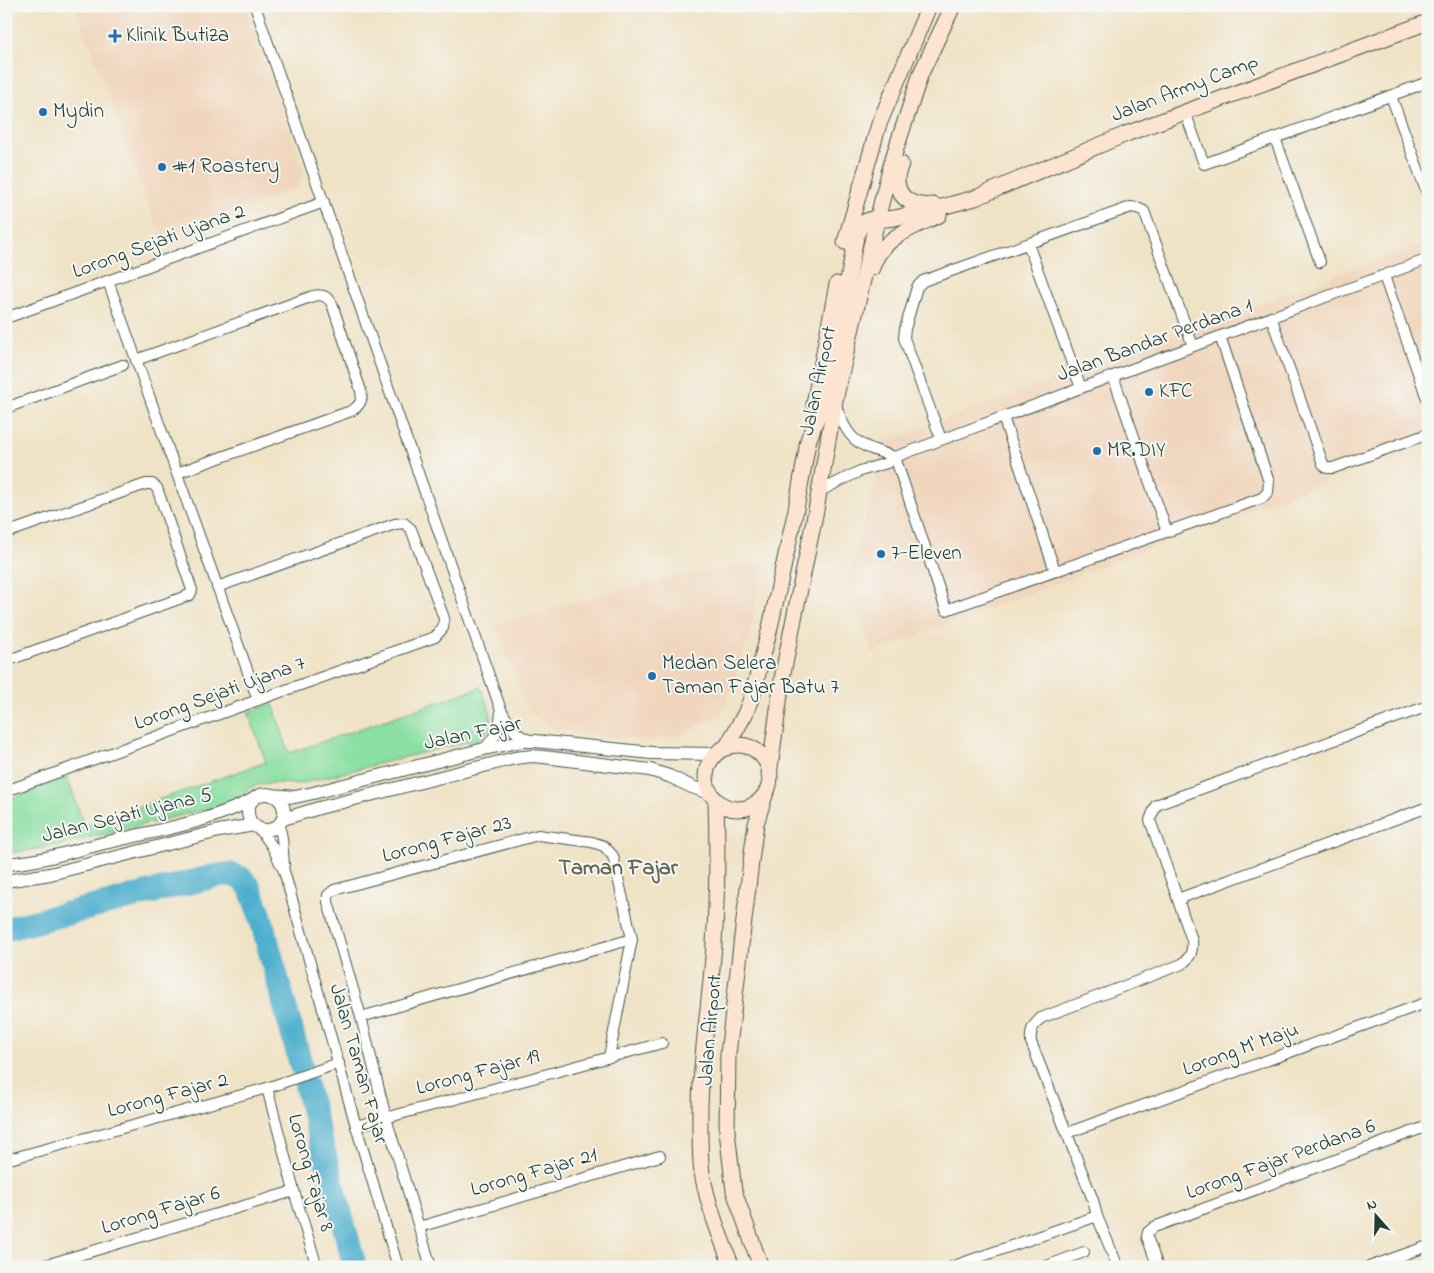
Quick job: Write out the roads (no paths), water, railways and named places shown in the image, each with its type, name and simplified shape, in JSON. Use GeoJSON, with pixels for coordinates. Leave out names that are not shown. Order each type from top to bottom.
{"type":"FeatureCollection","features":[{"type":"Feature","properties":{"kind":"main road"},"geometry":{"type":"LineString","coordinates":[[912,47],[916,6]]}},
{"type":"Feature","properties":{"kind":"main road","name":"Jalan Airport"},"geometry":{"type":"LineString","coordinates":[[721,751],[745,714],[769,632],[796,509],[846,238],[879,124],[929,6]]}},
{"type":"Feature","properties":{"kind":"main road","name":"Jalan Airport"},"geometry":{"type":"LineString","coordinates":[[770,775],[782,673],[820,491],[835,400],[877,220],[892,161],[921,73],[953,6]]}},
{"type":"Feature","properties":{"kind":"main road","name":"Jalan Army Camp"},"geometry":{"type":"LineString","coordinates":[[960,202],[975,198],[1126,134],[1428,22]]}},
{"type":"Feature","properties":{"kind":"main road"},"geometry":{"type":"LineString","coordinates":[[930,55],[897,183],[904,197],[914,204],[922,206],[960,202]]}},
{"type":"Feature","properties":{"kind":"main road"},"geometry":{"type":"LineString","coordinates":[[851,333],[860,320],[872,266],[877,254],[884,246],[920,223],[975,198]]}},
{"type":"Feature","properties":{"kind":"main road"},"geometry":{"type":"LineString","coordinates":[[807,445],[828,387],[859,229],[872,219],[877,220],[910,215],[960,202]]}},
{"type":"Feature","properties":{"kind":"main road"},"geometry":{"type":"LineString","coordinates":[[741,746],[755,751],[765,761],[770,775],[769,785],[765,795],[757,803],[747,808],[736,810],[726,807],[713,797],[706,783],[706,772],[710,762],[721,751],[741,746]]}},
{"type":"Feature","properties":{"kind":"main road","name":"Jalan Airport"},"geometry":{"type":"LineString","coordinates":[[761,1267],[734,1191],[727,1131],[727,1093],[728,1054],[753,845],[756,824],[765,795]]}},
{"type":"Feature","properties":{"kind":"main road","name":"Jalan Airport"},"geometry":{"type":"LineString","coordinates":[[713,797],[718,840],[715,920],[701,1072],[700,1140],[702,1172],[708,1199],[732,1267]]}},
{"type":"Feature","properties":{"kind":"street"},"geometry":{"type":"LineString","coordinates":[[256,6],[501,710],[514,731],[523,738],[535,741]]}},
{"type":"Feature","properties":{"kind":"street"},"geometry":{"type":"LineString","coordinates":[[1185,112],[1204,164],[1428,82]]}},
{"type":"Feature","properties":{"kind":"street"},"geometry":{"type":"LineString","coordinates":[[1391,96],[1428,196]]}},
{"type":"Feature","properties":{"kind":"street"},"geometry":{"type":"LineString","coordinates":[[1275,138],[1320,262]]}},
{"type":"Feature","properties":{"kind":"street","name":"Lorong Sejati Ujana 2"},"geometry":{"type":"LineString","coordinates":[[6,318],[324,202]]}},
{"type":"Feature","properties":{"kind":"street"},"geometry":{"type":"LineString","coordinates":[[941,439],[904,338],[917,287],[923,281],[1131,207],[1137,208],[1144,211],[1193,346]]}},
{"type":"Feature","properties":{"kind":"street"},"geometry":{"type":"LineString","coordinates":[[1028,244],[1081,388]]}},
{"type":"Feature","properties":{"kind":"street","name":"Jalan Bandar Perdana 1"},"geometry":{"type":"LineString","coordinates":[[820,491],[860,471],[887,463],[894,457],[941,439],[1428,260]]}},
{"type":"Feature","properties":{"kind":"street"},"geometry":{"type":"LineString","coordinates":[[1384,276],[1428,401]]}},
{"type":"Feature","properties":{"kind":"street"},"geometry":{"type":"LineString","coordinates":[[108,281],[258,700]]}},
{"type":"Feature","properties":{"kind":"street"},"geometry":{"type":"LineString","coordinates":[[136,360],[313,296],[324,296],[330,299],[332,304],[362,391],[357,408],[177,473]]}},
{"type":"Feature","properties":{"kind":"street"},"geometry":{"type":"LineString","coordinates":[[1271,317],[1323,464],[1327,468],[1333,468],[1428,434]]}},
{"type":"Feature","properties":{"kind":"street"},"geometry":{"type":"LineString","coordinates":[[835,400],[840,418],[851,437],[858,443],[894,457],[946,610],[1262,498],[1268,492],[1269,482],[1220,336]]}},
{"type":"Feature","properties":{"kind":"street"},"geometry":{"type":"LineString","coordinates":[[6,408],[123,365]]}},
{"type":"Feature","properties":{"kind":"street"},"geometry":{"type":"LineString","coordinates":[[1114,376],[1167,532]]}},
{"type":"Feature","properties":{"kind":"street"},"geometry":{"type":"LineString","coordinates":[[1003,417],[1055,571]]}},
{"type":"Feature","properties":{"kind":"street"},"geometry":{"type":"LineString","coordinates":[[6,533],[146,484],[152,484],[157,488],[192,586],[191,593],[187,596],[6,661]]}},
{"type":"Feature","properties":{"kind":"street","name":"Lorong Sejati Ujana 7"},"geometry":{"type":"LineString","coordinates":[[6,791],[435,637],[443,628],[444,618],[411,529],[404,524],[395,524],[217,587]]}},
{"type":"Feature","properties":{"kind":"street"},"geometry":{"type":"LineString","coordinates":[[1118,1267],[1031,1042],[1030,1034],[1032,1027],[1041,1018],[1182,964],[1192,954],[1192,940],[1150,820],[1156,805],[1428,706]]}},
{"type":"Feature","properties":{"kind":"street"},"geometry":{"type":"LineString","coordinates":[[484,749],[498,731],[501,710]]}},
{"type":"Feature","properties":{"kind":"street","name":"Jalan Fajar"},"geometry":{"type":"LineString","coordinates":[[271,795],[295,797],[522,741],[652,753],[721,751]]}},
{"type":"Feature","properties":{"kind":"street","name":"Jalan Fajar"},"geometry":{"type":"LineString","coordinates":[[281,822],[319,808],[515,758],[532,756],[650,770],[669,776],[713,797]]}},
{"type":"Feature","properties":{"kind":"street"},"geometry":{"type":"LineString","coordinates":[[266,794],[277,798],[284,807],[281,822],[284,871],[272,846],[249,815],[251,803],[254,799],[266,794]]}},
{"type":"Feature","properties":{"kind":"street","name":"Jalan Sejati Ujana 5"},"geometry":{"type":"LineString","coordinates":[[6,864],[47,857],[204,819],[235,809],[254,799]]}},
{"type":"Feature","properties":{"kind":"street"},"geometry":{"type":"LineString","coordinates":[[1178,900],[1428,807]]}},
{"type":"Feature","properties":{"kind":"street"},"geometry":{"type":"LineString","coordinates":[[256,826],[270,830],[281,822]]}},
{"type":"Feature","properties":{"kind":"street","name":"Jalan Sejati Ujana 5"},"geometry":{"type":"LineString","coordinates":[[6,881],[50,874],[219,831],[256,826]]}},
{"type":"Feature","properties":{"kind":"street","name":"Lorong Fajar 23"},"geometry":{"type":"LineString","coordinates":[[432,1267],[386,1118],[361,1017],[328,902],[328,895],[334,890],[538,835],[592,842],[604,846],[613,856],[632,939]]}},
{"type":"Feature","properties":{"kind":"street","name":"Jalan Taman Fajar"},"geometry":{"type":"LineString","coordinates":[[284,871],[398,1267]]}},
{"type":"Feature","properties":{"kind":"street"},"geometry":{"type":"LineString","coordinates":[[361,1017],[632,939],[609,1057]]}},
{"type":"Feature","properties":{"kind":"street","name":"Lorong M' Maju"},"geometry":{"type":"LineString","coordinates":[[1067,1133],[1428,1002]]}},
{"type":"Feature","properties":{"kind":"street","name":"Lorong Fajar 19"},"geometry":{"type":"LineString","coordinates":[[356,1126],[662,1043]]}},
{"type":"Feature","properties":{"kind":"street","name":"Lorong Fajar 2"},"geometry":{"type":"LineString","coordinates":[[6,1160],[267,1088],[339,1064]]}},
{"type":"Feature","properties":{"kind":"street","name":"Lorong Fajar 8"},"geometry":{"type":"LineString","coordinates":[[267,1088],[294,1191],[317,1267]]}},
{"type":"Feature","properties":{"kind":"street","name":"Lorong Fajar Perdana 6"},"geometry":{"type":"LineString","coordinates":[[1158,1267],[1148,1242],[1148,1232],[1154,1227],[1428,1126]]}},
{"type":"Feature","properties":{"kind":"street","name":"Lorong Fajar 21"},"geometry":{"type":"LineString","coordinates":[[419,1227],[660,1156]]}},
{"type":"Feature","properties":{"kind":"street","name":"Lorong Fajar 6"},"geometry":{"type":"LineString","coordinates":[[39,1267],[294,1191]]}},
{"type":"Feature","properties":{"kind":"street"},"geometry":{"type":"LineString","coordinates":[[951,1267],[1097,1216]]}},
{"type":"Feature","properties":{"kind":"street"},"geometry":{"type":"LineString","coordinates":[[1369,1267],[1428,1246]]}},
{"type":"Feature","properties":{"kind":"street"},"geometry":{"type":"LineString","coordinates":[[1044,1267],[1084,1252]]}},
{"type":"Feature","properties":{"kind":"waterway"},"geometry":{"type":"LineString","coordinates":[[6,929],[215,876],[229,874],[241,878],[249,886],[259,912],[301,1065]]}},
{"type":"Feature","properties":{"kind":"waterway"},"geometry":{"type":"LineString","coordinates":[[306,1086],[355,1267]]}},
{"type":"Feature","properties":{"kind":"place","name":"Klinik Butiza"},"geometry":{"type":"Point","coordinates":[115,36]}},
{"type":"Feature","properties":{"kind":"place","name":"Mydin"},"geometry":{"type":"Point","coordinates":[43,112]}},
{"type":"Feature","properties":{"kind":"place","name":"#1 Roastery"},"geometry":{"type":"Point","coordinates":[162,167]}},
{"type":"Feature","properties":{"kind":"place","name":"KFC"},"geometry":{"type":"Point","coordinates":[1149,392]}},
{"type":"Feature","properties":{"kind":"place","name":"MR.DIY"},"geometry":{"type":"Point","coordinates":[1097,451]}},
{"type":"Feature","properties":{"kind":"place","name":"7-Eleven"},"geometry":{"type":"Point","coordinates":[881,554]}},
{"type":"Feature","properties":{"kind":"place","name":"Medan Selera Taman Fajar Batu 7"},"geometry":{"type":"Point","coordinates":[652,676]}},
{"type":"Feature","properties":{"kind":"district","name":"Taman Fajar"},"geometry":{"type":"Point","coordinates":[618,869]}}]}
